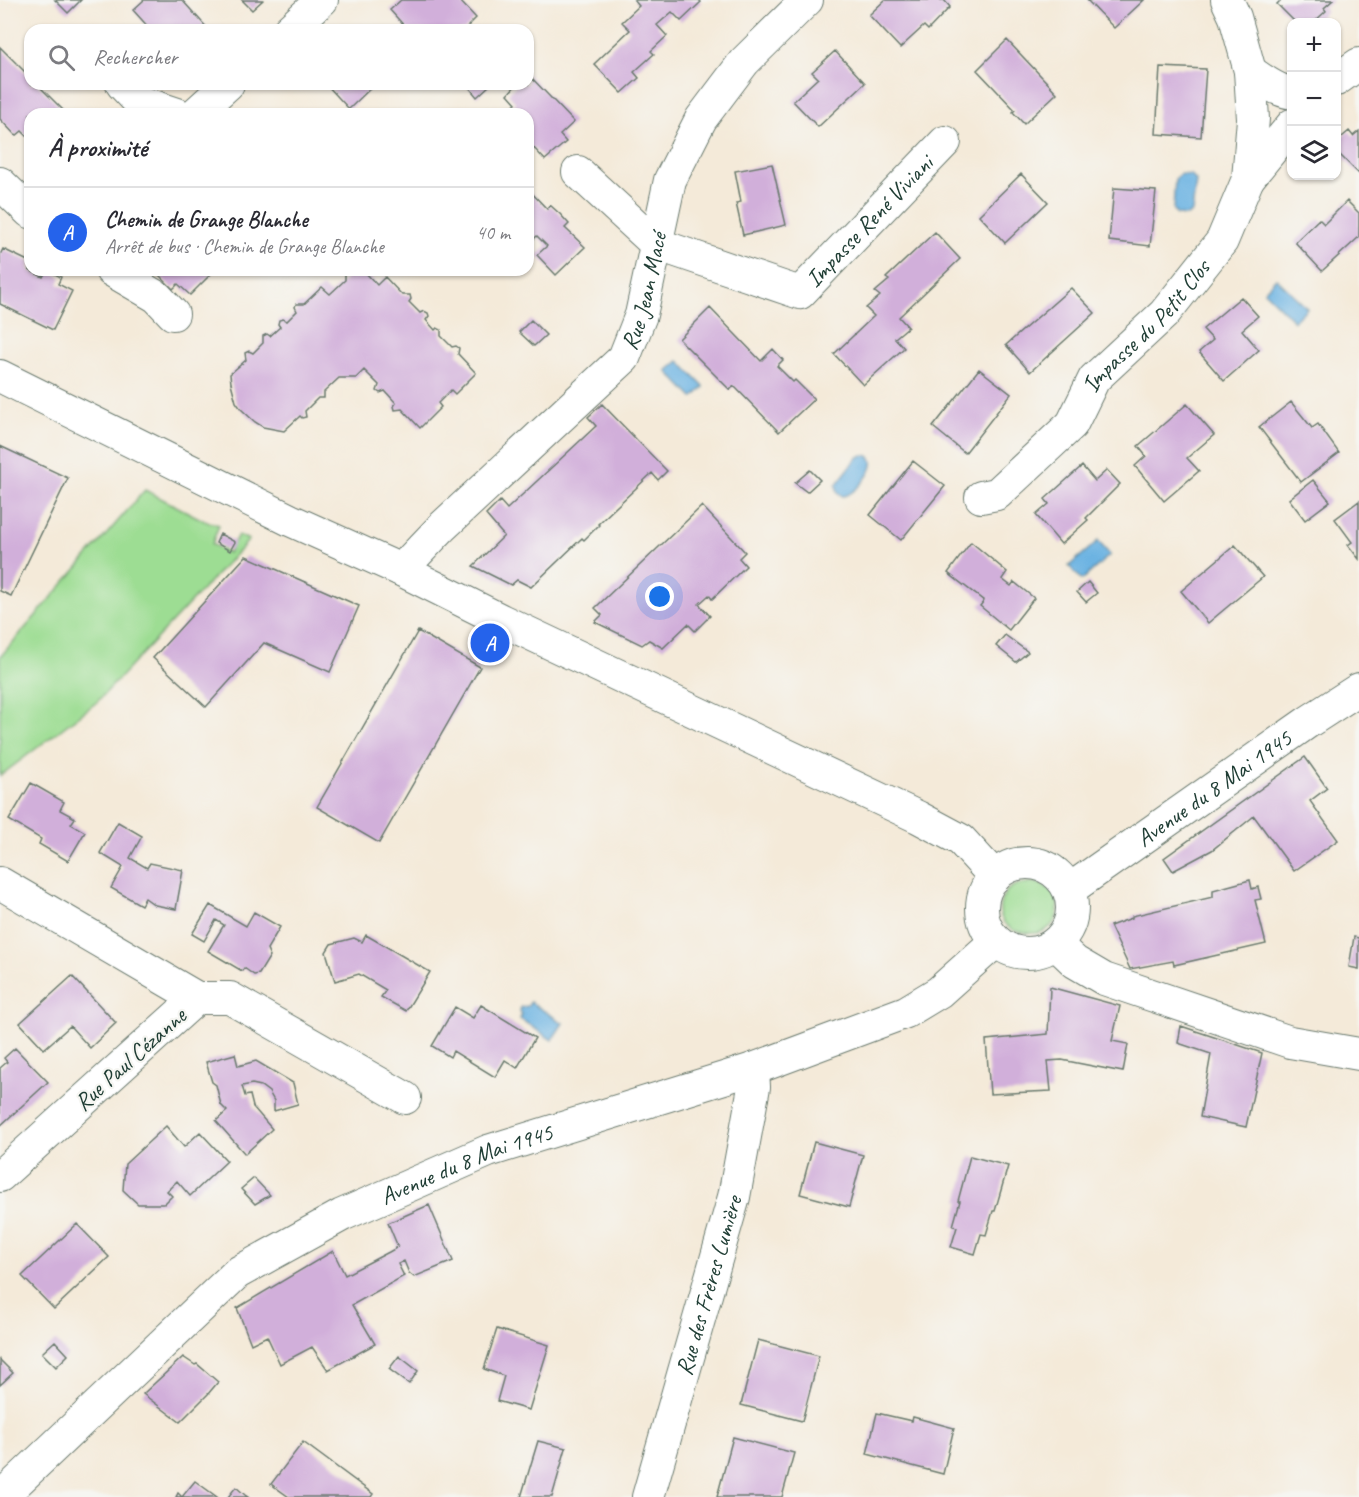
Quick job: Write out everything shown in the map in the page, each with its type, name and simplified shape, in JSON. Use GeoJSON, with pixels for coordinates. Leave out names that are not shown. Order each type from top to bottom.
{"type":"FeatureCollection","features":[{"type":"Feature","properties":{"kind":"street"},"geometry":{"type":"LineString","coordinates":[[296,24],[322,0]]}},
{"type":"Feature","properties":{"kind":"street","name":"Rue Jean Macé"},"geometry":{"type":"LineString","coordinates":[[400,570],[442,527],[624,358],[641,315],[670,180],[700,119],[744,62],[807,0]]}},
{"type":"Feature","properties":{"kind":"street","name":"Impasse du Petit Clos"},"geometry":{"type":"LineString","coordinates":[[981,497],[998,494],[1072,424],[1094,379],[1164,314],[1222,240],[1248,179],[1253,119],[1250,71],[1235,17],[1227,0]]}},
{"type":"Feature","properties":{"kind":"street"},"geometry":{"type":"LineString","coordinates":[[1341,77],[1359,64]]}},
{"type":"Feature","properties":{"kind":"street"},"geometry":{"type":"LineString","coordinates":[[1250,71],[1263,81],[1287,92]]}},
{"type":"Feature","properties":{"kind":"street"},"geometry":{"type":"LineString","coordinates":[[128,90],[138,101],[159,108]]}},
{"type":"Feature","properties":{"kind":"street"},"geometry":{"type":"LineString","coordinates":[[202,108],[221,90]]}},
{"type":"Feature","properties":{"kind":"street"},"geometry":{"type":"LineString","coordinates":[[1248,179],[1291,126]]}},
{"type":"Feature","properties":{"kind":"street","name":"Impasse René Viviani"},"geometry":{"type":"LineString","coordinates":[[656,244],[800,293],[945,142]]}},
{"type":"Feature","properties":{"kind":"street"},"geometry":{"type":"LineString","coordinates":[[578,172],[656,244]]}},
{"type":"Feature","properties":{"kind":"street"},"geometry":{"type":"LineString","coordinates":[[121,276],[157,297],[173,314]]}},
{"type":"Feature","properties":{"kind":"street"},"geometry":{"type":"LineString","coordinates":[[0,376],[290,520],[400,570],[918,817],[961,840],[994,877]]}},
{"type":"Feature","properties":{"kind":"street","name":"Avenue du 8 Mai 1945"},"geometry":{"type":"LineString","coordinates":[[1069,890],[1308,722],[1359,689]]}},
{"type":"Feature","properties":{"kind":"street"},"geometry":{"type":"LineString","coordinates":[[1020,863],[1035,863],[1049,868],[1061,877],[1069,890],[1072,901],[1070,924],[1056,944],[1045,950],[1019,953],[1006,949],[988,930],[983,916],[982,902],[986,889],[994,877],[1006,868],[1020,863]]}},
{"type":"Feature","properties":{"kind":"street","name":"Rue Paul Cézanne"},"geometry":{"type":"LineString","coordinates":[[0,883],[197,998],[0,1176]]}},
{"type":"Feature","properties":{"kind":"street","name":"Avenue du 8 Mai 1945"},"geometry":{"type":"LineString","coordinates":[[1,1497],[237,1273],[342,1215],[488,1151],[753,1069],[906,1012],[939,992],[996,941]]}},
{"type":"Feature","properties":{"kind":"street"},"geometry":{"type":"LineString","coordinates":[[1056,944],[1075,962],[1104,979],[1290,1042],[1359,1054]]}},
{"type":"Feature","properties":{"kind":"street"},"geometry":{"type":"LineString","coordinates":[[197,998],[230,998],[405,1098]]}},
{"type":"Feature","properties":{"kind":"street","name":"Rue des Frères Lumière"},"geometry":{"type":"LineString","coordinates":[[648,1497],[734,1197],[754,1087],[753,1069]]}},
{"type":"Feature","properties":{"kind":"green space"},"geometry":{"type":"Polygon","coordinates":[[[145,490],[205,521],[219,525],[212,544],[228,553],[238,535],[249,540],[97,702],[0,776],[0,657],[145,490]]]}},
{"type":"Feature","properties":{"kind":"green space"},"geometry":{"type":"Polygon","coordinates":[[[1033,882],[1045,886],[1053,893],[1058,911],[1049,928],[1040,932],[1018,932],[1005,924],[1000,912],[1001,900],[1004,894],[1014,886],[1033,882]]]}},
{"type":"Feature","properties":{"kind":"water"},"geometry":{"type":"Polygon","coordinates":[[[1181,174],[1191,175],[1196,181],[1192,212],[1187,216],[1177,215],[1173,210],[1175,179],[1181,174]]]}},
{"type":"Feature","properties":{"kind":"water"},"geometry":{"type":"Polygon","coordinates":[[[1276,278],[1307,308],[1294,321],[1264,291],[1276,278]]]}},
{"type":"Feature","properties":{"kind":"water"},"geometry":{"type":"Polygon","coordinates":[[[679,361],[704,387],[693,398],[667,371],[679,361]]]}},
{"type":"Feature","properties":{"kind":"water"},"geometry":{"type":"Polygon","coordinates":[[[862,455],[869,456],[872,460],[870,470],[858,488],[842,496],[838,493],[836,485],[857,458],[862,455]]]}},
{"type":"Feature","properties":{"kind":"water"},"geometry":{"type":"Polygon","coordinates":[[[1098,541],[1110,555],[1082,580],[1069,566],[1098,541]]]}},
{"type":"Feature","properties":{"kind":"water"},"geometry":{"type":"Polygon","coordinates":[[[530,1002],[563,1023],[552,1040],[520,1019],[521,1007],[528,1006],[530,1002]]]}},
{"type":"Feature","properties":{"kind":"building"},"geometry":{"type":"Polygon","coordinates":[[[55,0],[81,0],[68,13],[55,0]]]}},
{"type":"Feature","properties":{"kind":"building"},"geometry":{"type":"Polygon","coordinates":[[[144,0],[182,0],[204,24],[146,24],[133,10],[144,0]]]}},
{"type":"Feature","properties":{"kind":"building"},"geometry":{"type":"Polygon","coordinates":[[[242,0],[263,0],[252,10],[242,0]]]}},
{"type":"Feature","properties":{"kind":"building"},"geometry":{"type":"Polygon","coordinates":[[[401,0],[459,0],[476,18],[470,24],[403,24],[390,10],[401,0]]]}},
{"type":"Feature","properties":{"kind":"building"},"geometry":{"type":"Polygon","coordinates":[[[634,0],[699,0],[701,2],[681,21],[672,12],[657,25],[667,36],[651,51],[654,54],[634,72],[639,78],[622,93],[594,64],[630,30],[622,22],[639,6],[634,0]]]}},
{"type":"Feature","properties":{"kind":"building"},"geometry":{"type":"Polygon","coordinates":[[[885,0],[944,0],[950,7],[928,30],[924,26],[900,48],[869,15],[885,0]]]}},
{"type":"Feature","properties":{"kind":"building"},"geometry":{"type":"Polygon","coordinates":[[[1087,0],[1144,0],[1114,28],[1087,0]]]}},
{"type":"Feature","properties":{"kind":"building"},"geometry":{"type":"Polygon","coordinates":[[[1281,0],[1333,0],[1324,8],[1326,11],[1318,18],[1291,18],[1277,4],[1281,0]]]}},
{"type":"Feature","properties":{"kind":"building"},"geometry":{"type":"Polygon","coordinates":[[[1007,40],[1057,93],[1024,124],[1013,112],[1015,110],[977,70],[1007,40]]]}},
{"type":"Feature","properties":{"kind":"building"},"geometry":{"type":"Polygon","coordinates":[[[0,47],[24,71],[24,90],[43,90],[61,108],[24,108],[24,133],[22,131],[16,136],[0,119],[0,47]]]}},
{"type":"Feature","properties":{"kind":"building"},"geometry":{"type":"Polygon","coordinates":[[[835,51],[865,83],[818,127],[793,101],[818,78],[812,72],[835,51]]]}},
{"type":"Feature","properties":{"kind":"building"},"geometry":{"type":"Polygon","coordinates":[[[1160,67],[1206,69],[1201,137],[1156,134],[1160,67]]]}},
{"type":"Feature","properties":{"kind":"building"},"geometry":{"type":"Polygon","coordinates":[[[534,80],[574,122],[560,135],[566,142],[545,160],[534,148],[534,108],[511,108],[516,103],[508,94],[512,90],[534,90],[534,80]]]}},
{"type":"Feature","properties":{"kind":"building"},"geometry":{"type":"Polygon","coordinates":[[[332,90],[369,90],[350,108],[332,90]]]}},
{"type":"Feature","properties":{"kind":"building"},"geometry":{"type":"Polygon","coordinates":[[[471,90],[485,90],[477,97],[471,90]]]}},
{"type":"Feature","properties":{"kind":"building"},"geometry":{"type":"Polygon","coordinates":[[[1349,131],[1353,136],[1359,131],[1359,174],[1341,156],[1341,138],[1349,131]]]}},
{"type":"Feature","properties":{"kind":"building"},"geometry":{"type":"Polygon","coordinates":[[[772,164],[786,225],[743,235],[736,203],[741,202],[735,171],[772,164]]]}},
{"type":"Feature","properties":{"kind":"building"},"geometry":{"type":"Polygon","coordinates":[[[1021,174],[1048,202],[1005,243],[979,215],[1021,174]]]}},
{"type":"Feature","properties":{"kind":"building"},"geometry":{"type":"Polygon","coordinates":[[[1114,188],[1156,191],[1150,246],[1109,241],[1114,188]]]}},
{"type":"Feature","properties":{"kind":"building"},"geometry":{"type":"Polygon","coordinates":[[[534,195],[547,209],[550,205],[560,214],[569,224],[565,228],[585,247],[556,275],[537,255],[547,246],[537,236],[534,239],[534,195]]]}},
{"type":"Feature","properties":{"kind":"building"},"geometry":{"type":"Polygon","coordinates":[[[1347,201],[1359,213],[1359,237],[1322,271],[1295,242],[1319,219],[1324,224],[1347,201]]]}},
{"type":"Feature","properties":{"kind":"building"},"geometry":{"type":"Polygon","coordinates":[[[935,232],[960,259],[899,317],[908,327],[895,338],[904,348],[863,385],[834,354],[874,316],[866,308],[880,296],[875,292],[889,280],[886,278],[935,232]]]}},
{"type":"Feature","properties":{"kind":"building"},"geometry":{"type":"Polygon","coordinates":[[[3,249],[24,259],[24,276],[59,276],[61,277],[58,284],[72,291],[53,330],[0,304],[0,255],[3,249]]]}},
{"type":"Feature","properties":{"kind":"building"},"geometry":{"type":"Polygon","coordinates":[[[160,276],[209,276],[190,295],[178,284],[173,289],[160,276]]]}},
{"type":"Feature","properties":{"kind":"building"},"geometry":{"type":"Polygon","coordinates":[[[345,276],[369,276],[377,285],[385,277],[402,295],[410,295],[409,302],[420,313],[424,311],[428,313],[426,320],[435,330],[437,328],[441,330],[441,336],[452,347],[459,348],[458,354],[476,373],[455,394],[451,390],[438,403],[441,407],[420,428],[402,409],[395,410],[396,403],[385,391],[380,393],[377,391],[379,385],[364,370],[356,378],[339,378],[324,392],[324,398],[318,398],[305,411],[306,417],[300,416],[284,431],[263,427],[236,402],[230,374],[246,360],[245,353],[249,351],[253,353],[263,343],[263,336],[267,334],[270,336],[280,327],[279,320],[287,321],[297,311],[296,304],[304,304],[322,287],[330,294],[345,280],[345,276]]]}},
{"type":"Feature","properties":{"kind":"building"},"geometry":{"type":"Polygon","coordinates":[[[1071,288],[1095,313],[1030,372],[1006,345],[1071,288]]]}},
{"type":"Feature","properties":{"kind":"building"},"geometry":{"type":"Polygon","coordinates":[[[1241,297],[1258,316],[1242,330],[1259,350],[1224,381],[1199,352],[1213,340],[1203,329],[1241,297]]]}},
{"type":"Feature","properties":{"kind":"building"},"geometry":{"type":"Polygon","coordinates":[[[710,308],[761,361],[773,349],[783,360],[777,366],[814,399],[779,432],[734,386],[730,390],[679,339],[710,308]]]}},
{"type":"Feature","properties":{"kind":"building"},"geometry":{"type":"Polygon","coordinates":[[[531,320],[546,335],[534,346],[519,332],[531,320]]]}},
{"type":"Feature","properties":{"kind":"building"},"geometry":{"type":"Polygon","coordinates":[[[979,369],[1011,394],[965,453],[933,427],[979,369]]]}},
{"type":"Feature","properties":{"kind":"building"},"geometry":{"type":"Polygon","coordinates":[[[1291,402],[1312,428],[1318,424],[1339,453],[1301,482],[1259,427],[1291,402]]]}},
{"type":"Feature","properties":{"kind":"building"},"geometry":{"type":"Polygon","coordinates":[[[602,404],[667,471],[658,480],[652,473],[584,540],[582,538],[531,587],[517,580],[511,585],[473,566],[504,536],[486,515],[500,501],[507,509],[596,426],[588,417],[602,404]]]}},
{"type":"Feature","properties":{"kind":"building"},"geometry":{"type":"Polygon","coordinates":[[[1187,404],[1214,435],[1187,458],[1199,471],[1164,501],[1135,466],[1146,456],[1138,446],[1187,404]]]}},
{"type":"Feature","properties":{"kind":"building"},"geometry":{"type":"Polygon","coordinates":[[[0,446],[68,478],[11,596],[0,591],[0,446]]]}},
{"type":"Feature","properties":{"kind":"building"},"geometry":{"type":"Polygon","coordinates":[[[913,461],[945,486],[901,540],[870,515],[913,461]]]}},
{"type":"Feature","properties":{"kind":"building"},"geometry":{"type":"Polygon","coordinates":[[[1082,466],[1095,481],[1107,470],[1120,484],[1086,518],[1088,520],[1061,544],[1036,515],[1049,504],[1045,499],[1082,466]]]}},
{"type":"Feature","properties":{"kind":"building"},"geometry":{"type":"Polygon","coordinates":[[[810,470],[820,480],[807,492],[795,483],[810,470]]]}},
{"type":"Feature","properties":{"kind":"building"},"geometry":{"type":"Polygon","coordinates":[[[1313,480],[1330,501],[1305,520],[1289,499],[1313,480]]]}},
{"type":"Feature","properties":{"kind":"building"},"geometry":{"type":"Polygon","coordinates":[[[1359,501],[1359,559],[1348,545],[1352,542],[1335,519],[1359,501]]]}},
{"type":"Feature","properties":{"kind":"building"},"geometry":{"type":"Polygon","coordinates":[[[702,506],[745,552],[739,558],[746,566],[712,599],[709,595],[699,604],[710,616],[695,631],[688,624],[663,648],[649,640],[642,645],[595,622],[602,615],[595,608],[702,506]]]}},
{"type":"Feature","properties":{"kind":"building"},"geometry":{"type":"Polygon","coordinates":[[[220,534],[235,542],[230,551],[216,543],[220,534]]]}},
{"type":"Feature","properties":{"kind":"building"},"geometry":{"type":"Polygon","coordinates":[[[971,542],[1007,572],[1002,579],[1011,586],[1014,582],[1034,598],[1009,630],[980,606],[984,601],[948,573],[971,542]]]}},
{"type":"Feature","properties":{"kind":"building"},"geometry":{"type":"Polygon","coordinates":[[[1235,545],[1263,577],[1208,623],[1181,591],[1235,545]]]}},
{"type":"Feature","properties":{"kind":"building"},"geometry":{"type":"Polygon","coordinates":[[[246,556],[359,606],[330,672],[264,643],[206,707],[153,658],[246,556]]]}},
{"type":"Feature","properties":{"kind":"building"},"geometry":{"type":"Polygon","coordinates":[[[1088,582],[1097,593],[1086,602],[1077,592],[1088,582]]]}},
{"type":"Feature","properties":{"kind":"building"},"geometry":{"type":"Polygon","coordinates":[[[418,631],[480,667],[379,843],[317,807],[418,631]]]}},
{"type":"Feature","properties":{"kind":"building"},"geometry":{"type":"Polygon","coordinates":[[[1005,635],[1028,652],[1016,662],[996,646],[1005,635]]]}},
{"type":"Feature","properties":{"kind":"building"},"geometry":{"type":"Polygon","coordinates":[[[1305,757],[1327,788],[1310,801],[1338,840],[1294,871],[1254,816],[1212,850],[1173,871],[1164,858],[1305,757]]]}},
{"type":"Feature","properties":{"kind":"building"},"geometry":{"type":"Polygon","coordinates":[[[31,783],[64,802],[60,810],[75,818],[71,824],[85,832],[68,861],[39,844],[41,839],[9,820],[31,783]]]}},
{"type":"Feature","properties":{"kind":"building"},"geometry":{"type":"Polygon","coordinates":[[[118,822],[142,836],[130,858],[147,868],[150,863],[183,870],[176,909],[155,905],[145,898],[141,905],[111,888],[123,867],[100,853],[118,822]]]}},
{"type":"Feature","properties":{"kind":"building"},"geometry":{"type":"Polygon","coordinates":[[[1250,880],[1252,889],[1258,887],[1261,899],[1255,900],[1266,944],[1174,965],[1173,961],[1130,969],[1110,926],[1132,918],[1132,916],[1213,897],[1213,890],[1250,880]]]}},
{"type":"Feature","properties":{"kind":"building"},"geometry":{"type":"Polygon","coordinates":[[[210,905],[246,926],[254,912],[280,927],[267,949],[270,956],[259,974],[254,975],[244,968],[242,971],[208,951],[224,925],[216,920],[204,941],[192,934],[210,905]]]}},
{"type":"Feature","properties":{"kind":"building"},"geometry":{"type":"Polygon","coordinates":[[[366,935],[430,972],[406,1011],[381,997],[386,990],[359,974],[335,981],[326,952],[331,944],[354,938],[362,942],[366,935]]]}},
{"type":"Feature","properties":{"kind":"building"},"geometry":{"type":"Polygon","coordinates":[[[1354,937],[1359,938],[1359,969],[1349,967],[1354,937]]]}},
{"type":"Feature","properties":{"kind":"building"},"geometry":{"type":"Polygon","coordinates":[[[72,976],[116,1023],[90,1048],[70,1026],[44,1049],[20,1023],[72,976]]]}},
{"type":"Feature","properties":{"kind":"building"},"geometry":{"type":"Polygon","coordinates":[[[1050,987],[1120,1006],[1112,1041],[1128,1044],[1123,1072],[1062,1060],[1048,1061],[1051,1091],[990,1094],[986,1040],[1048,1034],[1050,987]]]}},
{"type":"Feature","properties":{"kind":"building"},"geometry":{"type":"Polygon","coordinates":[[[481,1005],[535,1038],[517,1068],[505,1060],[495,1077],[453,1051],[450,1057],[432,1046],[455,1007],[473,1018],[481,1005]]]}},
{"type":"Feature","properties":{"kind":"building"},"geometry":{"type":"Polygon","coordinates":[[[1181,1026],[1262,1053],[1246,1127],[1200,1117],[1211,1054],[1178,1043],[1181,1026]]]}},
{"type":"Feature","properties":{"kind":"building"},"geometry":{"type":"Polygon","coordinates":[[[15,1048],[48,1082],[0,1126],[0,1068],[7,1062],[4,1058],[15,1048]]]}},
{"type":"Feature","properties":{"kind":"building"},"geometry":{"type":"Polygon","coordinates":[[[235,1054],[238,1066],[256,1061],[293,1083],[298,1104],[274,1111],[274,1101],[269,1092],[261,1086],[252,1084],[242,1086],[245,1096],[250,1095],[253,1107],[272,1129],[245,1154],[216,1121],[227,1111],[221,1105],[216,1085],[212,1082],[206,1062],[235,1054]]]}},
{"type":"Feature","properties":{"kind":"building"},"geometry":{"type":"Polygon","coordinates":[[[166,1126],[184,1147],[200,1132],[227,1161],[190,1196],[177,1181],[167,1191],[172,1196],[164,1204],[138,1204],[123,1190],[125,1164],[166,1126]]]}},
{"type":"Feature","properties":{"kind":"building"},"geometry":{"type":"Polygon","coordinates":[[[814,1142],[863,1155],[849,1207],[800,1194],[814,1142]]]}},
{"type":"Feature","properties":{"kind":"building"},"geometry":{"type":"Polygon","coordinates":[[[970,1156],[1008,1166],[986,1235],[981,1234],[975,1254],[951,1247],[957,1227],[953,1226],[960,1201],[958,1201],[970,1156]]]}},
{"type":"Feature","properties":{"kind":"building"},"geometry":{"type":"Polygon","coordinates":[[[254,1178],[270,1195],[255,1204],[241,1189],[254,1178]]]}},
{"type":"Feature","properties":{"kind":"building"},"geometry":{"type":"Polygon","coordinates":[[[429,1205],[453,1261],[414,1277],[409,1273],[404,1261],[398,1264],[404,1276],[352,1305],[375,1344],[328,1370],[312,1347],[280,1364],[267,1336],[251,1344],[237,1308],[333,1251],[345,1275],[389,1252],[398,1247],[388,1223],[429,1205]]]}},
{"type":"Feature","properties":{"kind":"building"},"geometry":{"type":"Polygon","coordinates":[[[77,1224],[109,1257],[54,1309],[22,1276],[77,1224]]]}},
{"type":"Feature","properties":{"kind":"building"},"geometry":{"type":"Polygon","coordinates":[[[497,1329],[549,1345],[529,1410],[497,1401],[504,1376],[484,1369],[497,1329]]]}},
{"type":"Feature","properties":{"kind":"building"},"geometry":{"type":"Polygon","coordinates":[[[758,1340],[819,1356],[802,1421],[741,1405],[758,1340]]]}},
{"type":"Feature","properties":{"kind":"building"},"geometry":{"type":"Polygon","coordinates":[[[55,1341],[68,1355],[56,1367],[42,1353],[55,1341]]]}},
{"type":"Feature","properties":{"kind":"building"},"geometry":{"type":"Polygon","coordinates":[[[399,1356],[418,1371],[409,1384],[389,1369],[399,1356]]]}},
{"type":"Feature","properties":{"kind":"building"},"geometry":{"type":"Polygon","coordinates":[[[183,1357],[197,1364],[218,1382],[180,1422],[143,1394],[183,1357]]]}},
{"type":"Feature","properties":{"kind":"building"},"geometry":{"type":"Polygon","coordinates":[[[0,1360],[13,1373],[0,1385],[0,1360]]]}},
{"type":"Feature","properties":{"kind":"building"},"geometry":{"type":"Polygon","coordinates":[[[877,1413],[912,1421],[913,1417],[954,1428],[943,1474],[867,1454],[877,1413]]]}},
{"type":"Feature","properties":{"kind":"building"},"geometry":{"type":"Polygon","coordinates":[[[733,1437],[794,1453],[782,1497],[717,1497],[733,1437]]]}},
{"type":"Feature","properties":{"kind":"building"},"geometry":{"type":"Polygon","coordinates":[[[538,1441],[566,1448],[552,1497],[521,1497],[538,1441]]]}},
{"type":"Feature","properties":{"kind":"building"},"geometry":{"type":"Polygon","coordinates":[[[303,1442],[373,1494],[371,1497],[289,1497],[271,1484],[303,1442]]]}},
{"type":"Feature","properties":{"kind":"building"},"geometry":{"type":"Polygon","coordinates":[[[195,1481],[217,1497],[182,1497],[195,1481]]]}},
{"type":"Feature","properties":{"kind":"building"},"geometry":{"type":"Polygon","coordinates":[[[236,1487],[245,1495],[248,1497],[228,1497],[236,1487]]]}},
{"type":"Feature","properties":{"kind":"place","name":"Chemin de Grange Blanche"},"geometry":{"type":"Point","coordinates":[490,643]}}]}
